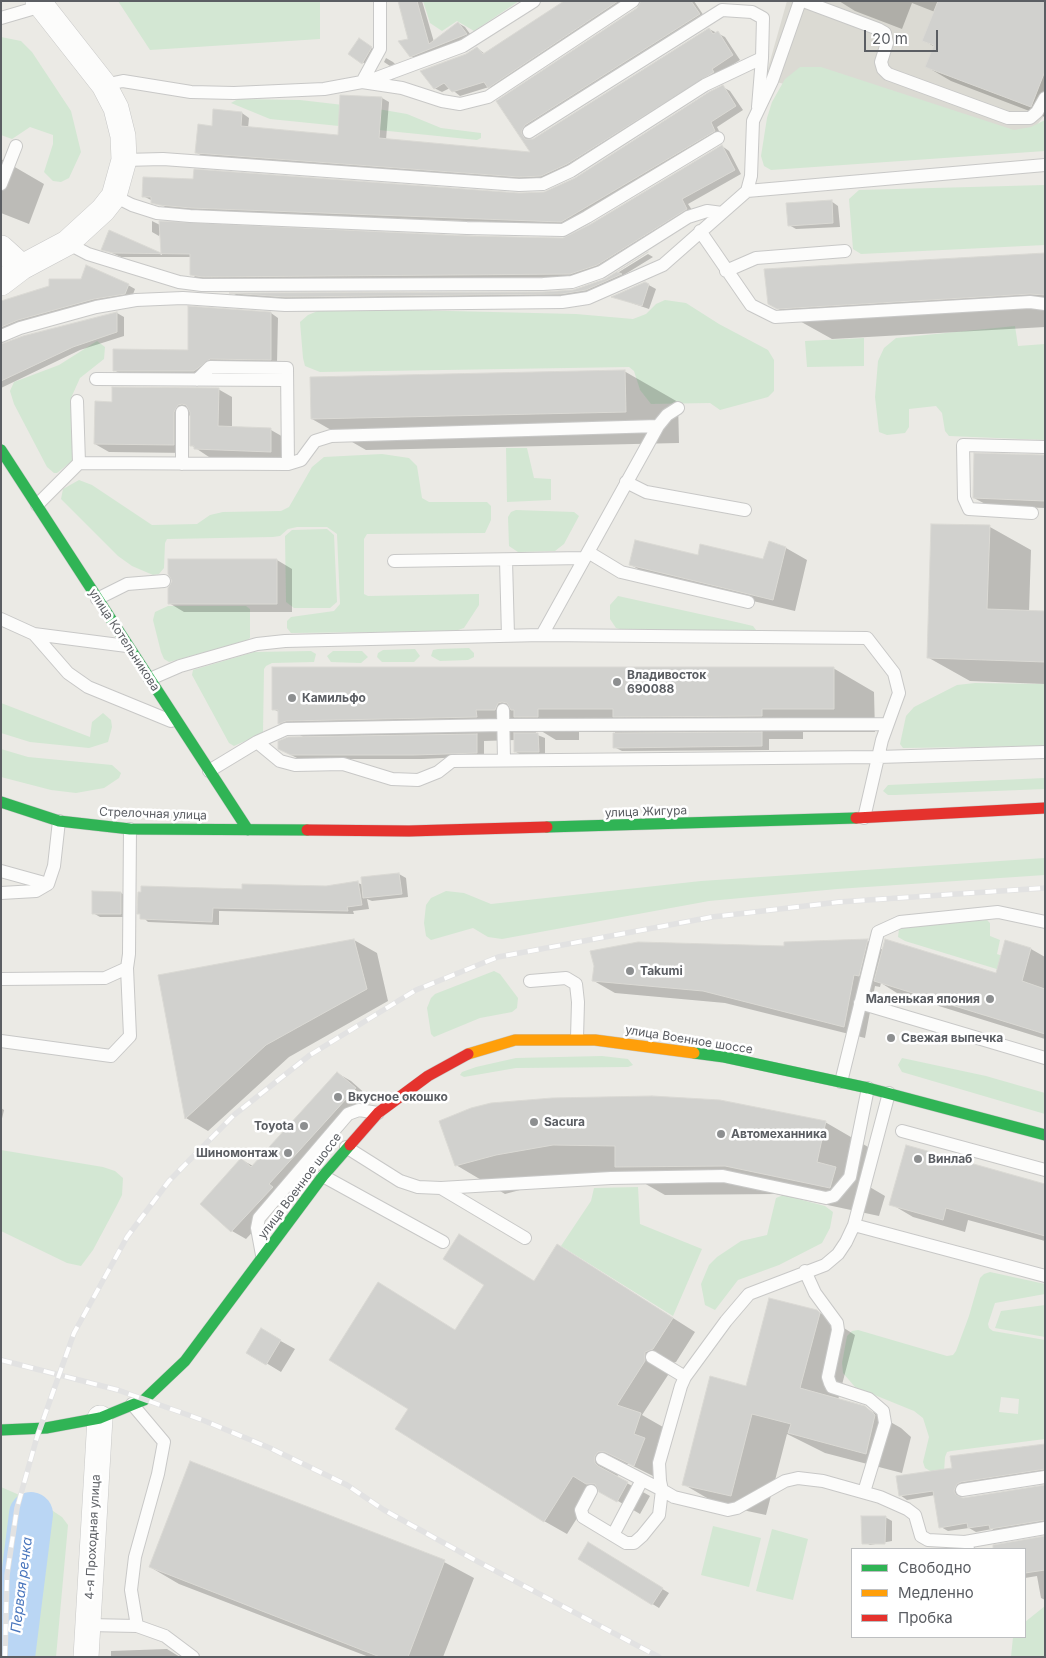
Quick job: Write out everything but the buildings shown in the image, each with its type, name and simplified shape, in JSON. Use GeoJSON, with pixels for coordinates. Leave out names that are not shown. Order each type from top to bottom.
{"type":"FeatureCollection","features":[{"type":"Feature","properties":{"kind":"main road","name":"улица Котельникова"},"geometry":{"type":"LineString","coordinates":[[1,450],[248,830]]}},
{"type":"Feature","properties":{"kind":"main road","name":"Стрелочная улица"},"geometry":{"type":"LineString","coordinates":[[1,802],[59,821],[130,829],[248,830]]}},
{"type":"Feature","properties":{"kind":"main road","name":"улица Жигура"},"geometry":{"type":"LineString","coordinates":[[248,830],[482,831],[864,818],[1045,808]]}},
{"type":"Feature","properties":{"kind":"main road","name":"улица Военное шоссе"},"geometry":{"type":"LineString","coordinates":[[1,1430],[46,1428],[100,1418],[132,1403],[144,1400],[185,1361],[323,1176],[346,1147],[378,1113],[428,1076],[473,1052],[515,1040],[576,1038],[724,1057],[889,1093],[1045,1136]]}},
{"type":"Feature","properties":{"kind":"street"},"geometry":{"type":"LineString","coordinates":[[1,283],[22,267],[67,243],[103,210],[114,196],[124,160],[123,136],[116,108],[104,85],[40,4]]}},
{"type":"Feature","properties":{"kind":"street"},"geometry":{"type":"LineString","coordinates":[[1,248],[22,267]]}},
{"type":"Feature","properties":{"kind":"street","name":"4-я Проходная улица"},"geometry":{"type":"LineString","coordinates":[[86,1657],[100,1418]]}},
{"type":"Feature","properties":{"kind":"lane"},"geometry":{"type":"LineString","coordinates":[[363,82],[380,49],[380,1]]}},
{"type":"Feature","properties":{"kind":"lane"},"geometry":{"type":"LineString","coordinates":[[104,85],[124,81],[191,92],[234,93],[324,89],[363,82],[463,46],[534,1]]}},
{"type":"Feature","properties":{"kind":"lane"},"geometry":{"type":"LineString","coordinates":[[363,82],[402,88],[460,104],[488,97],[633,1]]}},
{"type":"Feature","properties":{"kind":"lane"},"geometry":{"type":"LineString","coordinates":[[1,336],[20,328],[96,307],[136,300],[183,298],[286,305],[553,302],[588,298],[663,264],[747,191],[751,176],[752,121],[772,81],[800,1]]}},
{"type":"Feature","properties":{"kind":"lane"},"geometry":{"type":"LineString","coordinates":[[804,1],[885,33],[887,43],[881,62],[882,68],[888,74],[1008,118],[1030,118],[1037,112],[1045,98]]}},
{"type":"Feature","properties":{"kind":"lane"},"geometry":{"type":"LineString","coordinates":[[1,18],[40,4]]}},
{"type":"Feature","properties":{"kind":"lane"},"geometry":{"type":"LineString","coordinates":[[529,132],[722,10],[752,12],[763,18],[758,107]]}},
{"type":"Feature","properties":{"kind":"lane"},"geometry":{"type":"LineString","coordinates":[[124,160],[163,159],[519,185],[543,184],[571,171],[705,85],[762,58]]}},
{"type":"Feature","properties":{"kind":"lane"},"geometry":{"type":"LineString","coordinates":[[114,196],[132,205],[157,213],[190,216],[467,228],[563,230],[718,138]]}},
{"type":"Feature","properties":{"kind":"lane"},"geometry":{"type":"LineString","coordinates":[[1,184],[16,146]]}},
{"type":"Feature","properties":{"kind":"lane"},"geometry":{"type":"LineString","coordinates":[[747,191],[1045,165]]}},
{"type":"Feature","properties":{"kind":"lane"},"geometry":{"type":"LineString","coordinates":[[67,243],[88,254],[179,282],[202,285],[543,284],[572,282],[601,272],[688,217],[707,211],[722,213]]}},
{"type":"Feature","properties":{"kind":"lane"},"geometry":{"type":"LineString","coordinates":[[700,231],[751,305],[775,317],[1030,302],[1045,304]]}},
{"type":"Feature","properties":{"kind":"lane"},"geometry":{"type":"LineString","coordinates":[[726,271],[756,258],[845,252]]}},
{"type":"Feature","properties":{"kind":"lane"},"geometry":{"type":"LineString","coordinates":[[96,379],[196,380],[210,367],[287,368],[288,464]]}},
{"type":"Feature","properties":{"kind":"lane"},"geometry":{"type":"LineString","coordinates":[[77,401],[79,464]]}},
{"type":"Feature","properties":{"kind":"lane"},"geometry":{"type":"LineString","coordinates":[[542,635],[658,426],[667,415],[678,408]]}},
{"type":"Feature","properties":{"kind":"lane"},"geometry":{"type":"LineString","coordinates":[[182,412],[182,464]]}},
{"type":"Feature","properties":{"kind":"lane"},"geometry":{"type":"LineString","coordinates":[[37,505],[79,464],[288,464],[301,460],[315,441],[330,436],[658,426]]}},
{"type":"Feature","properties":{"kind":"lane"},"geometry":{"type":"LineString","coordinates":[[1032,513],[969,509],[964,498],[963,445],[1045,447]]}},
{"type":"Feature","properties":{"kind":"lane"},"geometry":{"type":"LineString","coordinates":[[626,482],[646,492],[744,510]]}},
{"type":"Feature","properties":{"kind":"lane"},"geometry":{"type":"LineString","coordinates":[[394,561],[506,560],[586,555],[621,572],[748,602]]}},
{"type":"Feature","properties":{"kind":"lane"},"geometry":{"type":"LineString","coordinates":[[506,560],[508,636]]}},
{"type":"Feature","properties":{"kind":"lane"},"geometry":{"type":"LineString","coordinates":[[97,599],[126,584],[164,581]]}},
{"type":"Feature","properties":{"kind":"lane"},"geometry":{"type":"LineString","coordinates":[[1,619],[34,634],[129,646]]}},
{"type":"Feature","properties":{"kind":"lane"},"geometry":{"type":"LineString","coordinates":[[34,634],[68,673],[88,687],[178,723]]}},
{"type":"Feature","properties":{"kind":"lane"},"geometry":{"type":"LineString","coordinates":[[150,680],[180,666],[256,644],[304,640],[542,635],[866,638],[894,673],[899,692],[887,724],[864,818]]}},
{"type":"Feature","properties":{"kind":"lane"},"geometry":{"type":"LineString","coordinates":[[503,710],[504,760]]}},
{"type":"Feature","properties":{"kind":"lane"},"geometry":{"type":"LineString","coordinates":[[209,771],[257,742],[286,729],[503,724],[887,724]]}},
{"type":"Feature","properties":{"kind":"lane"},"geometry":{"type":"LineString","coordinates":[[257,742],[280,762],[295,765],[342,764],[392,779],[418,780],[438,772],[452,761],[878,757],[1045,752]]}},
{"type":"Feature","properties":{"kind":"lane"},"geometry":{"type":"LineString","coordinates":[[1,893],[36,891],[48,884],[54,866],[59,821]]}},
{"type":"Feature","properties":{"kind":"lane"},"geometry":{"type":"LineString","coordinates":[[1,1041],[111,1056],[130,1036],[126,968],[129,954],[130,829]]}},
{"type":"Feature","properties":{"kind":"lane"},"geometry":{"type":"LineString","coordinates":[[1,871],[48,884]]}},
{"type":"Feature","properties":{"kind":"lane"},"geometry":{"type":"LineString","coordinates":[[841,1082],[878,932],[900,922],[998,912],[1045,922]]}},
{"type":"Feature","properties":{"kind":"lane"},"geometry":{"type":"LineString","coordinates":[[1,979],[106,978],[126,968]]}},
{"type":"Feature","properties":{"kind":"lane"},"geometry":{"type":"LineString","coordinates":[[530,981],[566,978],[576,984],[578,1002],[576,1038]]}},
{"type":"Feature","properties":{"kind":"lane"},"geometry":{"type":"LineString","coordinates":[[860,1003],[1045,1058]]}},
{"type":"Feature","properties":{"kind":"lane"},"geometry":{"type":"LineString","coordinates":[[346,1147],[400,1181],[418,1188],[611,1178],[723,1176],[826,1198],[834,1196],[850,1177],[868,1088]]}},
{"type":"Feature","properties":{"kind":"lane"},"geometry":{"type":"LineString","coordinates":[[591,1491],[581,1510],[582,1516],[626,1543],[634,1543],[642,1536],[659,1514],[662,1490],[659,1463],[672,1413],[685,1377],[726,1321],[749,1294],[805,1271],[826,1265],[838,1254],[854,1225],[889,1093]]}},
{"type":"Feature","properties":{"kind":"lane"},"geometry":{"type":"LineString","coordinates":[[263,1258],[258,1228],[260,1218],[348,1114],[360,1110],[378,1113]]}},
{"type":"Feature","properties":{"kind":"lane"},"geometry":{"type":"LineString","coordinates":[[902,1131],[1045,1170]]}},
{"type":"Feature","properties":{"kind":"lane"},"geometry":{"type":"LineString","coordinates":[[323,1176],[443,1242]]}},
{"type":"Feature","properties":{"kind":"lane"},"geometry":{"type":"LineString","coordinates":[[441,1188],[525,1238]]}},
{"type":"Feature","properties":{"kind":"lane"},"geometry":{"type":"LineString","coordinates":[[854,1225],[1045,1276]]}},
{"type":"Feature","properties":{"kind":"lane"},"geometry":{"type":"LineString","coordinates":[[805,1271],[815,1293],[837,1323],[838,1330],[828,1377],[830,1384],[832,1387],[869,1399],[883,1410],[884,1423],[864,1492]]}},
{"type":"Feature","properties":{"kind":"lane"},"geometry":{"type":"LineString","coordinates":[[652,1357],[685,1377]]}},
{"type":"Feature","properties":{"kind":"lane"},"geometry":{"type":"LineString","coordinates":[[132,1403],[164,1442],[158,1474],[135,1557],[131,1590],[137,1626]]}},
{"type":"Feature","properties":{"kind":"lane"},"geometry":{"type":"LineString","coordinates":[[602,1458],[674,1497],[728,1510],[737,1508],[773,1486],[798,1478],[823,1481],[864,1492],[907,1509],[915,1516],[921,1536],[928,1540],[966,1546],[1045,1528]]}},
{"type":"Feature","properties":{"kind":"lane"},"geometry":{"type":"LineString","coordinates":[[962,1490],[1045,1477]]}},
{"type":"Feature","properties":{"kind":"lane"},"geometry":{"type":"LineString","coordinates":[[612,1535],[642,1480]]}},
{"type":"Feature","properties":{"kind":"lane"},"geometry":{"type":"LineString","coordinates":[[88,1625],[137,1626],[164,1636],[193,1657]]}},
{"type":"Feature","properties":{"kind":"shaded area"},"geometry":{"type":"Polygon","coordinates":[[[787,1],[1045,1],[1045,115],[1031,132],[1012,133],[765,79],[787,1]]]}},
{"type":"Feature","properties":{"kind":"green space"},"geometry":{"type":"Polygon","coordinates":[[[118,1],[320,1],[320,39],[150,50],[118,1]]]}},
{"type":"Feature","properties":{"kind":"green space"},"geometry":{"type":"Polygon","coordinates":[[[423,1],[519,1],[474,31],[457,21],[442,31],[430,23],[423,1]]]}},
{"type":"Feature","properties":{"kind":"green space"},"geometry":{"type":"Polygon","coordinates":[[[1,37],[21,41],[32,52],[71,111],[81,152],[69,178],[61,182],[53,181],[44,172],[53,144],[53,135],[30,127],[12,139],[1,135],[1,37]]]}},
{"type":"Feature","properties":{"kind":"green space"},"geometry":{"type":"Polygon","coordinates":[[[800,67],[821,67],[1014,130],[1031,127],[1045,120],[1045,151],[771,170],[764,166],[761,156],[767,118],[772,102],[785,79],[800,67]]]}},
{"type":"Feature","properties":{"kind":"green space"},"geometry":{"type":"Polygon","coordinates":[[[238,99],[300,100],[378,109],[407,114],[441,128],[481,133],[481,138],[477,140],[270,119],[231,103],[238,99]]]}},
{"type":"Feature","properties":{"kind":"green space"},"geometry":{"type":"Polygon","coordinates":[[[1045,185],[1045,245],[861,254],[853,249],[849,199],[859,190],[1045,185]]]}},
{"type":"Feature","properties":{"kind":"green space"},"geometry":{"type":"Polygon","coordinates":[[[665,300],[686,303],[719,324],[768,350],[774,360],[774,391],[768,397],[720,410],[710,403],[651,404],[640,390],[634,371],[629,367],[320,372],[305,366],[303,358],[300,322],[308,315],[325,308],[576,314],[633,319],[646,314],[656,304],[665,300]]]}},
{"type":"Feature","properties":{"kind":"green space"},"geometry":{"type":"Polygon","coordinates":[[[1015,326],[1018,346],[1045,344],[1045,440],[949,436],[945,431],[942,413],[936,406],[909,409],[909,427],[905,433],[887,435],[879,432],[875,397],[878,361],[884,348],[896,338],[1015,326]]]}},
{"type":"Feature","properties":{"kind":"green space"},"geometry":{"type":"Polygon","coordinates":[[[864,338],[864,366],[807,367],[805,341],[864,338]]]}},
{"type":"Feature","properties":{"kind":"green space"},"geometry":{"type":"Polygon","coordinates":[[[97,341],[105,347],[104,359],[80,378],[71,398],[74,454],[72,461],[57,473],[54,473],[47,467],[14,404],[10,391],[14,382],[59,365],[97,341]]]}},
{"type":"Feature","properties":{"kind":"green space"},"geometry":{"type":"Polygon","coordinates":[[[506,448],[527,448],[534,478],[551,479],[551,500],[507,502],[506,448]]]}},
{"type":"Feature","properties":{"kind":"green space"},"geometry":{"type":"Polygon","coordinates":[[[382,454],[409,458],[417,466],[422,498],[429,502],[487,502],[491,506],[491,520],[485,533],[367,534],[364,539],[364,594],[368,596],[479,594],[479,605],[464,628],[455,631],[291,633],[287,628],[287,621],[291,617],[334,611],[340,604],[337,534],[327,527],[297,527],[288,529],[280,536],[273,537],[167,539],[165,543],[164,568],[159,574],[153,575],[132,566],[118,556],[61,499],[63,489],[79,480],[92,485],[152,525],[197,524],[210,515],[223,512],[281,511],[289,507],[312,467],[324,457],[382,454]]]}},
{"type":"Feature","properties":{"kind":"green space"},"geometry":{"type":"Polygon","coordinates":[[[516,510],[574,512],[579,516],[564,544],[555,551],[518,552],[509,546],[508,517],[511,512],[516,510]]]}},
{"type":"Feature","properties":{"kind":"green space"},"geometry":{"type":"Polygon","coordinates":[[[327,529],[334,535],[337,602],[330,608],[294,608],[286,602],[285,536],[292,530],[327,529]]]}},
{"type":"Feature","properties":{"kind":"green space"},"geometry":{"type":"Polygon","coordinates":[[[618,596],[753,626],[756,630],[755,634],[623,630],[616,628],[610,619],[610,605],[618,596]]]}},
{"type":"Feature","properties":{"kind":"green space"},"geometry":{"type":"Polygon","coordinates":[[[168,606],[246,606],[250,609],[250,638],[246,641],[169,662],[164,659],[161,652],[153,620],[155,612],[168,606]]]}},
{"type":"Feature","properties":{"kind":"green space"},"geometry":{"type":"Polygon","coordinates":[[[469,648],[474,653],[474,657],[468,660],[440,661],[431,656],[433,650],[469,648]]]}},
{"type":"Feature","properties":{"kind":"green space"},"geometry":{"type":"Polygon","coordinates":[[[415,649],[420,656],[414,662],[382,662],[377,657],[378,653],[383,650],[415,649]]]}},
{"type":"Feature","properties":{"kind":"green space"},"geometry":{"type":"Polygon","coordinates":[[[311,651],[316,654],[314,662],[272,663],[266,666],[264,669],[263,733],[234,746],[229,743],[192,675],[193,670],[254,652],[311,651]]]}},
{"type":"Feature","properties":{"kind":"green space"},"geometry":{"type":"Polygon","coordinates":[[[333,651],[362,651],[368,657],[361,663],[331,662],[327,656],[333,651]]]}},
{"type":"Feature","properties":{"kind":"green space"},"geometry":{"type":"Polygon","coordinates":[[[975,683],[1045,684],[1045,746],[903,748],[900,744],[906,716],[914,707],[957,685],[975,683]]]}},
{"type":"Feature","properties":{"kind":"green space"},"geometry":{"type":"Polygon","coordinates":[[[1,703],[90,737],[92,722],[103,713],[111,720],[112,727],[108,742],[89,748],[30,742],[1,733],[1,703]]]}},
{"type":"Feature","properties":{"kind":"green space"},"geometry":{"type":"Polygon","coordinates":[[[1,749],[28,757],[112,765],[121,773],[119,778],[104,788],[76,793],[51,790],[1,777],[1,749]]]}},
{"type":"Feature","properties":{"kind":"green space"},"geometry":{"type":"Polygon","coordinates":[[[1045,778],[1045,789],[895,795],[888,795],[883,791],[888,785],[1045,778]]]}},
{"type":"Feature","properties":{"kind":"green space"},"geometry":{"type":"Polygon","coordinates":[[[1045,858],[1045,875],[837,889],[709,901],[502,939],[488,937],[473,928],[431,940],[426,936],[424,923],[426,905],[431,898],[446,891],[464,893],[491,904],[701,881],[1045,858]]]}},
{"type":"Feature","properties":{"kind":"green space"},"geometry":{"type":"Polygon","coordinates":[[[987,920],[990,923],[990,936],[1000,940],[997,954],[1014,960],[1013,974],[905,941],[898,937],[899,929],[902,927],[987,920]]]}},
{"type":"Feature","properties":{"kind":"green space"},"geometry":{"type":"Polygon","coordinates":[[[494,971],[500,974],[518,998],[517,1008],[512,1012],[480,1018],[434,1037],[431,1034],[427,1008],[431,998],[435,994],[494,971]]]}},
{"type":"Feature","properties":{"kind":"green space"},"geometry":{"type":"Polygon","coordinates":[[[602,1056],[628,1059],[633,1065],[628,1067],[516,1068],[464,1077],[460,1075],[462,1072],[476,1067],[516,1058],[602,1056]]]}},
{"type":"Feature","properties":{"kind":"green space"},"geometry":{"type":"Polygon","coordinates":[[[902,1058],[986,1076],[1045,1093],[1045,1114],[902,1072],[898,1065],[902,1058]]]}},
{"type":"Feature","properties":{"kind":"green space"},"geometry":{"type":"Polygon","coordinates":[[[1,1150],[103,1167],[115,1171],[123,1178],[122,1195],[93,1250],[81,1266],[67,1263],[1,1231],[1,1150]]]}},
{"type":"Feature","properties":{"kind":"green space"},"geometry":{"type":"Polygon","coordinates":[[[638,1187],[640,1224],[702,1249],[673,1316],[561,1246],[591,1201],[594,1188],[638,1187]]]}},
{"type":"Feature","properties":{"kind":"green space"},"geometry":{"type":"Polygon","coordinates":[[[783,1195],[825,1206],[833,1212],[830,1228],[822,1243],[779,1265],[738,1280],[715,1310],[705,1305],[701,1284],[709,1265],[717,1257],[741,1241],[767,1235],[776,1198],[783,1195]]]}},
{"type":"Feature","properties":{"kind":"green space"},"geometry":{"type":"Polygon","coordinates":[[[990,1272],[1045,1284],[1045,1294],[995,1303],[988,1324],[989,1328],[993,1331],[1045,1340],[1045,1439],[947,1452],[944,1472],[932,1472],[925,1468],[923,1462],[929,1437],[923,1418],[914,1411],[855,1387],[843,1373],[842,1363],[847,1336],[852,1331],[858,1330],[947,1356],[953,1355],[969,1316],[980,1278],[990,1272]],[[1001,1397],[999,1412],[1018,1414],[1019,1399],[1001,1397]]]}},
{"type":"Feature","properties":{"kind":"green space"},"geometry":{"type":"Polygon","coordinates":[[[1045,1305],[1045,1337],[995,1328],[1001,1311],[1045,1305]]]}},
{"type":"Feature","properties":{"kind":"green space"},"geometry":{"type":"Polygon","coordinates":[[[1,1487],[47,1507],[62,1517],[68,1525],[56,1657],[1,1657],[1,1487]]]}},
{"type":"Feature","properties":{"kind":"green space"},"geometry":{"type":"Polygon","coordinates":[[[713,1526],[761,1538],[749,1587],[701,1575],[713,1526]]]}},
{"type":"Feature","properties":{"kind":"green space"},"geometry":{"type":"Polygon","coordinates":[[[772,1529],[808,1539],[793,1600],[756,1591],[772,1529]]]}},
{"type":"Feature","properties":{"kind":"green space"},"geometry":{"type":"Polygon","coordinates":[[[1045,1606],[1045,1657],[1011,1657],[1013,1638],[1026,1638],[1026,1621],[1045,1606]]]}},
{"type":"Feature","properties":{"kind":"waterway","name":"Первая речка"},"geometry":{"type":"LineString","coordinates":[[13,1657],[31,1514]]}},
{"type":"Feature","properties":{"kind":"railway"},"geometry":{"type":"LineString","coordinates":[[5,1657],[7,1575],[17,1508],[37,1437],[74,1333],[127,1237],[169,1181],[234,1115],[310,1055],[416,990],[498,957],[712,917],[839,902],[1045,888]]}},
{"type":"Feature","properties":{"kind":"railway"},"geometry":{"type":"LineString","coordinates":[[1,1360],[118,1390],[205,1421],[270,1448],[347,1485],[384,1510],[659,1657]]}},
{"type":"Feature","properties":{"kind":"traffic: fast"},"geometry":{"type":"LineString","coordinates":[[1,450],[248,830]]}},
{"type":"Feature","properties":{"kind":"traffic: fast"},"geometry":{"type":"LineString","coordinates":[[1,802],[59,821],[130,829],[307,830]]}},
{"type":"Feature","properties":{"kind":"traffic: fast"},"geometry":{"type":"LineString","coordinates":[[547,827],[856,818]]}},
{"type":"Feature","properties":{"kind":"traffic: fast"},"geometry":{"type":"LineString","coordinates":[[694,1053],[724,1057],[868,1088],[1045,1135]]}},
{"type":"Feature","properties":{"kind":"traffic: fast"},"geometry":{"type":"LineString","coordinates":[[1,1430],[46,1428],[100,1418],[144,1400],[185,1361],[323,1176],[350,1145]]}},
{"type":"Feature","properties":{"kind":"traffic: slow"},"geometry":{"type":"LineString","coordinates":[[468,1054],[515,1040],[595,1040],[694,1053]]}},
{"type":"Feature","properties":{"kind":"traffic: jam"},"geometry":{"type":"LineString","coordinates":[[856,818],[1045,808]]}},
{"type":"Feature","properties":{"kind":"traffic: jam"},"geometry":{"type":"LineString","coordinates":[[307,830],[409,831],[547,827]]}},
{"type":"Feature","properties":{"kind":"traffic: jam"},"geometry":{"type":"LineString","coordinates":[[350,1145],[378,1113],[428,1076],[468,1054]]}},
{"type":"Feature","properties":{"kind":"place","name":"Владивосток 690088"},"geometry":{"type":"Point","coordinates":[617,682]}},
{"type":"Feature","properties":{"kind":"place","name":"Камильфо"},"geometry":{"type":"Point","coordinates":[292,698]}},
{"type":"Feature","properties":{"kind":"place","name":"Takumi"},"geometry":{"type":"Point","coordinates":[630,971]}},
{"type":"Feature","properties":{"kind":"place","name":"Маленькая япония"},"geometry":{"type":"Point","coordinates":[990,999]}},
{"type":"Feature","properties":{"kind":"place","name":"Свежая выпечка"},"geometry":{"type":"Point","coordinates":[891,1038]}},
{"type":"Feature","properties":{"kind":"place","name":"Вкусное окошко"},"geometry":{"type":"Point","coordinates":[338,1097]}},
{"type":"Feature","properties":{"kind":"place","name":"Sacura"},"geometry":{"type":"Point","coordinates":[534,1122]}},
{"type":"Feature","properties":{"kind":"place","name":"Toyota"},"geometry":{"type":"Point","coordinates":[304,1126]}},
{"type":"Feature","properties":{"kind":"place","name":"Автомеханника"},"geometry":{"type":"Point","coordinates":[721,1134]}},
{"type":"Feature","properties":{"kind":"place","name":"Шиномонтаж"},"geometry":{"type":"Point","coordinates":[288,1153]}},
{"type":"Feature","properties":{"kind":"place","name":"Винлаб"},"geometry":{"type":"Point","coordinates":[918,1159]}}]}
